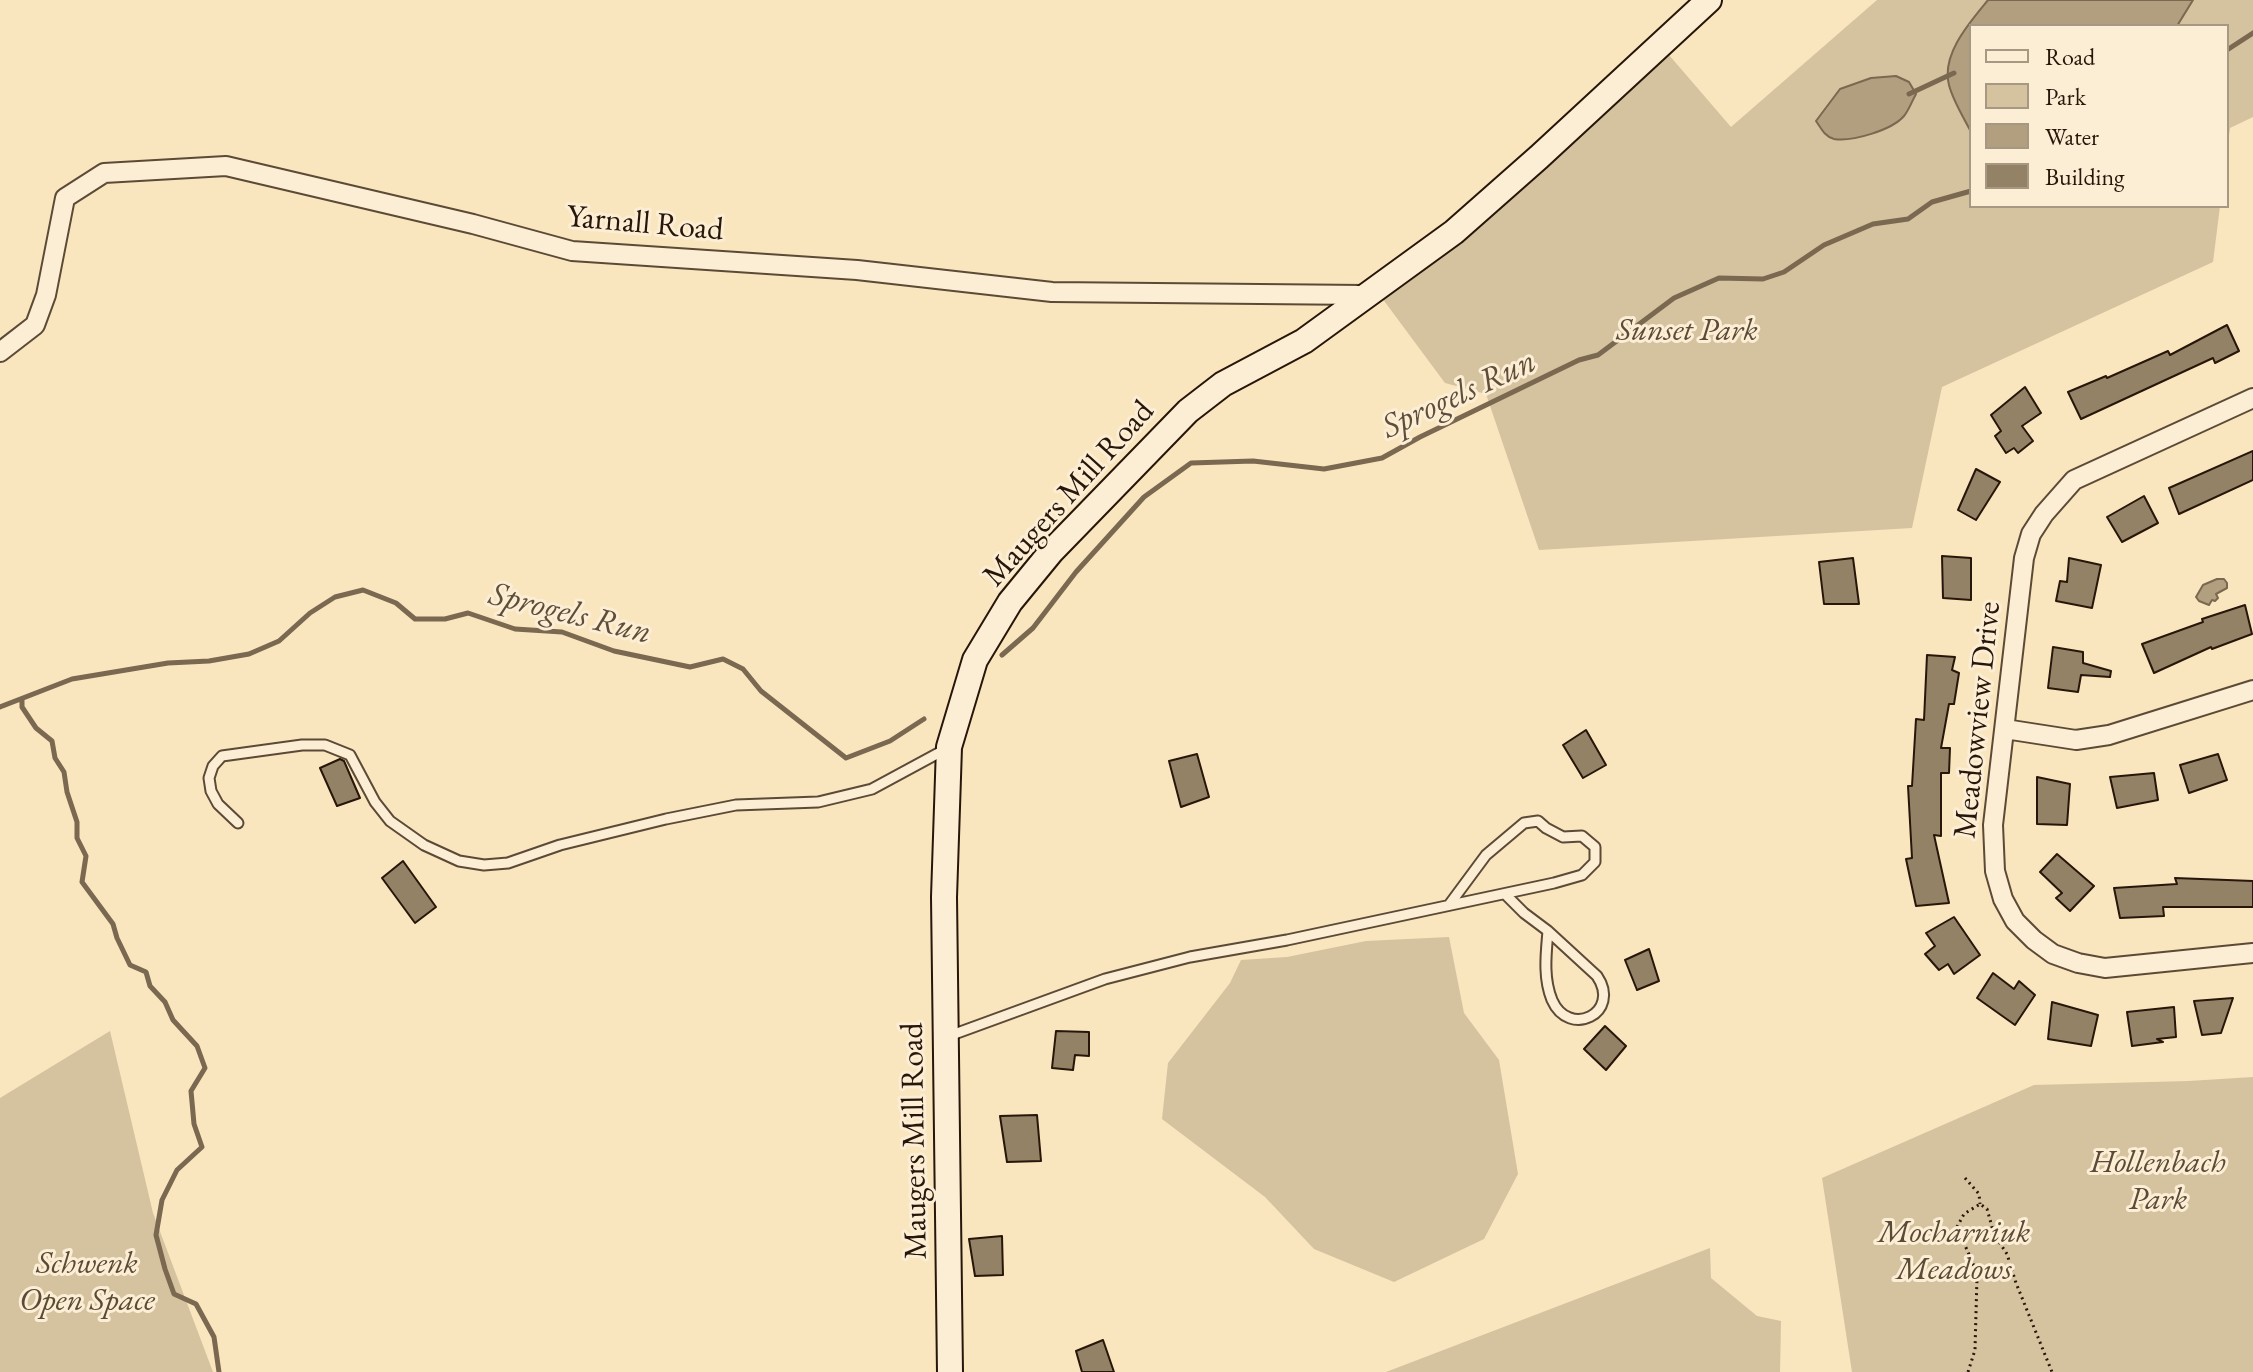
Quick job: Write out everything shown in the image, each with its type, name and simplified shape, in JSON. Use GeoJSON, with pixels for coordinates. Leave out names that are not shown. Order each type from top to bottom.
{"type":"FeatureCollection","features":[{"type":"Feature","properties":{"kind":"street","name":"Maugers Mill Road"},"geometry":{"type":"LineString","coordinates":[[950,1372],[944,897],[949,747],[975,660],[1010,602],[1051,552],[1188,411],[1223,384],[1304,341],[1454,232],[1709,0]]}},
{"type":"Feature","properties":{"kind":"street","name":"Yarnall Road"},"geometry":{"type":"LineString","coordinates":[[0,352],[35,325],[46,295],[65,198],[104,173],[226,166],[473,224],[572,251],[857,270],[1052,292],[1364,295]]}},
{"type":"Feature","properties":{"kind":"street","name":"Meadowview Drive"},"geometry":{"type":"LineString","coordinates":[[2253,398],[2074,480],[2031,534],[2024,558],[1993,825],[1995,871],[2003,899],[2015,921],[2053,954],[2105,968],[2253,953]]}},
{"type":"Feature","properties":{"kind":"street"},"geometry":{"type":"LineString","coordinates":[[2005,729],[2076,740],[2109,735],[2253,690]]}},
{"type":"Feature","properties":{"kind":"lane"},"geometry":{"type":"LineString","coordinates":[[238,823],[218,804],[211,791],[209,778],[213,766],[222,756],[302,745],[325,745],[350,755],[375,802],[390,821],[424,845],[447,856],[484,865],[508,863],[589,837],[694,813],[736,805],[818,802],[872,789],[949,747]]}},
{"type":"Feature","properties":{"kind":"lane"},"geometry":{"type":"LineString","coordinates":[[946,1037],[1105,979],[1190,957],[1287,940],[1505,894],[1582,875],[1595,862],[1595,847],[1582,836],[1563,837],[1538,821],[1524,823],[1486,855],[1449,905]]}},
{"type":"Feature","properties":{"kind":"lane"},"geometry":{"type":"LineString","coordinates":[[1505,894],[1548,931],[1603,984],[1601,1007],[1592,1016],[1580,1020],[1568,1018],[1561,1014],[1552,1000],[1545,968],[1548,931]]}},
{"type":"Feature","properties":{"kind":"path"},"geometry":{"type":"LineString","coordinates":[[1965,1178],[1979,1194],[1980,1204],[1987,1209],[1994,1234],[2007,1254],[2052,1372]]}},
{"type":"Feature","properties":{"kind":"path"},"geometry":{"type":"LineString","coordinates":[[1968,1372],[1975,1350],[1977,1277],[1957,1227],[1964,1214],[1980,1204]]}},
{"type":"Feature","properties":{"kind":"green space","name":"Sunset Park"},"geometry":{"type":"Polygon","coordinates":[[[1877,0],[2253,0],[2253,117],[2230,128],[2229,135],[2229,24],[1969,24],[1969,208],[2220,208],[2213,262],[1942,387],[1912,528],[1539,550],[1486,394],[1445,383],[1382,298],[1466,238],[1669,55],[1731,127],[1877,0]]]}},
{"type":"Feature","properties":{"kind":"green space"},"geometry":{"type":"Polygon","coordinates":[[[1449,937],[1464,1013],[1499,1060],[1518,1174],[1484,1239],[1394,1282],[1314,1249],[1265,1197],[1162,1119],[1168,1063],[1230,983],[1241,960],[1287,957],[1366,941],[1449,937]]]}},
{"type":"Feature","properties":{"kind":"green space","name":"Schwenk Open Space"},"geometry":{"type":"Polygon","coordinates":[[[110,1031],[153,1213],[213,1372],[0,1372],[0,1098],[110,1031]]]}},
{"type":"Feature","properties":{"kind":"green space"},"geometry":{"type":"Polygon","coordinates":[[[2253,1077],[2253,1372],[1852,1372],[1822,1178],[2034,1085],[2253,1077]]]}},
{"type":"Feature","properties":{"kind":"green space"},"geometry":{"type":"Polygon","coordinates":[[[1710,1248],[1711,1278],[1757,1316],[1781,1321],[1780,1372],[1386,1372],[1710,1248]]]}},
{"type":"Feature","properties":{"kind":"water"},"geometry":{"type":"Polygon","coordinates":[[[1988,0],[2193,0],[2178,24],[1969,24],[1988,0]]]}},
{"type":"Feature","properties":{"kind":"water"},"geometry":{"type":"Polygon","coordinates":[[[1969,24],[1969,128],[1949,85],[1949,62],[1969,24]]]}},
{"type":"Feature","properties":{"kind":"water"},"geometry":{"type":"Polygon","coordinates":[[[1896,76],[1909,82],[1916,94],[1904,116],[1891,126],[1861,137],[1834,139],[1816,121],[1840,89],[1871,78],[1896,76]]]}},
{"type":"Feature","properties":{"kind":"water"},"geometry":{"type":"Polygon","coordinates":[[[2224,579],[2227,588],[2216,594],[2218,598],[2209,605],[2199,601],[2196,597],[2203,585],[2224,579]]]}},
{"type":"Feature","properties":{"kind":"building"},"geometry":{"type":"Polygon","coordinates":[[[2227,325],[2239,351],[2215,363],[2213,358],[2081,419],[2068,392],[2168,351],[2170,355],[2227,325]]]}},
{"type":"Feature","properties":{"kind":"building"},"geometry":{"type":"Polygon","coordinates":[[[2025,387],[2041,413],[2022,426],[2033,441],[2018,453],[2014,448],[2006,453],[1995,436],[2001,431],[1991,415],[2025,387]]]}},
{"type":"Feature","properties":{"kind":"building"},"geometry":{"type":"Polygon","coordinates":[[[2253,451],[2253,480],[2179,514],[2169,488],[2253,451]]]}},
{"type":"Feature","properties":{"kind":"building"},"geometry":{"type":"Polygon","coordinates":[[[1976,469],[2000,482],[1976,520],[1958,510],[1976,469]]]}},
{"type":"Feature","properties":{"kind":"building"},"geometry":{"type":"Polygon","coordinates":[[[2144,496],[2158,523],[2122,542],[2107,517],[2144,496]]]}},
{"type":"Feature","properties":{"kind":"building"},"geometry":{"type":"Polygon","coordinates":[[[1942,556],[1971,558],[1971,600],[1943,598],[1942,556]]]}},
{"type":"Feature","properties":{"kind":"building"},"geometry":{"type":"Polygon","coordinates":[[[1853,558],[1859,604],[1824,604],[1819,562],[1853,558]]]}},
{"type":"Feature","properties":{"kind":"building"},"geometry":{"type":"Polygon","coordinates":[[[2069,558],[2101,565],[2092,608],[2056,601],[2060,581],[2067,582],[2069,558]]]}},
{"type":"Feature","properties":{"kind":"building"},"geometry":{"type":"Polygon","coordinates":[[[2245,605],[2252,634],[2211,647],[2154,673],[2142,644],[2245,605]]]}},
{"type":"Feature","properties":{"kind":"building"},"geometry":{"type":"Polygon","coordinates":[[[2053,647],[2083,652],[2083,663],[2111,671],[2110,677],[2081,675],[2078,692],[2048,688],[2053,647]]]}},
{"type":"Feature","properties":{"kind":"building"},"geometry":{"type":"Polygon","coordinates":[[[1927,655],[1955,657],[1952,670],[1959,673],[1954,704],[1949,704],[1941,748],[1950,748],[1949,773],[1941,773],[1941,836],[1934,835],[1949,903],[1916,906],[1906,859],[1912,858],[1908,786],[1912,786],[1916,719],[1924,720],[1927,655]]]}},
{"type":"Feature","properties":{"kind":"building"},"geometry":{"type":"Polygon","coordinates":[[[1586,730],[1606,765],[1583,778],[1563,745],[1586,730]]]}},
{"type":"Feature","properties":{"kind":"building"},"geometry":{"type":"Polygon","coordinates":[[[1197,754],[1209,797],[1181,807],[1169,761],[1197,754]]]}},
{"type":"Feature","properties":{"kind":"building"},"geometry":{"type":"Polygon","coordinates":[[[2218,754],[2227,780],[2189,793],[2180,765],[2218,754]]]}},
{"type":"Feature","properties":{"kind":"building"},"geometry":{"type":"Polygon","coordinates":[[[340,759],[344,761],[360,798],[337,806],[320,768],[340,759]]]}},
{"type":"Feature","properties":{"kind":"building"},"geometry":{"type":"Polygon","coordinates":[[[2154,773],[2158,800],[2117,808],[2110,777],[2154,773]]]}},
{"type":"Feature","properties":{"kind":"building"},"geometry":{"type":"Polygon","coordinates":[[[2037,777],[2070,784],[2067,825],[2037,824],[2037,777]]]}},
{"type":"Feature","properties":{"kind":"building"},"geometry":{"type":"Polygon","coordinates":[[[2057,854],[2094,886],[2070,911],[2056,898],[2062,893],[2040,872],[2057,854]]]}},
{"type":"Feature","properties":{"kind":"building"},"geometry":{"type":"Polygon","coordinates":[[[403,861],[436,907],[415,923],[382,878],[403,861]]]}},
{"type":"Feature","properties":{"kind":"building"},"geometry":{"type":"Polygon","coordinates":[[[2175,878],[2253,881],[2253,907],[2163,907],[2164,916],[2120,918],[2114,888],[2177,884],[2175,878]]]}},
{"type":"Feature","properties":{"kind":"building"},"geometry":{"type":"Polygon","coordinates":[[[1954,917],[1980,955],[1954,974],[1948,964],[1939,970],[1925,954],[1935,946],[1926,933],[1954,917]]]}},
{"type":"Feature","properties":{"kind":"building"},"geometry":{"type":"Polygon","coordinates":[[[1649,949],[1659,981],[1637,990],[1625,960],[1649,949]]]}},
{"type":"Feature","properties":{"kind":"building"},"geometry":{"type":"Polygon","coordinates":[[[1993,973],[2014,989],[2019,981],[2035,995],[2015,1025],[1977,998],[1993,973]]]}},
{"type":"Feature","properties":{"kind":"building"},"geometry":{"type":"Polygon","coordinates":[[[2233,998],[2221,1033],[2202,1035],[2194,1001],[2233,998]]]}},
{"type":"Feature","properties":{"kind":"building"},"geometry":{"type":"Polygon","coordinates":[[[2052,1002],[2098,1015],[2091,1046],[2048,1039],[2052,1002]]]}},
{"type":"Feature","properties":{"kind":"building"},"geometry":{"type":"Polygon","coordinates":[[[2174,1007],[2176,1037],[2132,1046],[2127,1012],[2174,1007]]]}},
{"type":"Feature","properties":{"kind":"building"},"geometry":{"type":"Polygon","coordinates":[[[1605,1026],[1626,1046],[1606,1070],[1584,1049],[1605,1026]]]}},
{"type":"Feature","properties":{"kind":"building"},"geometry":{"type":"Polygon","coordinates":[[[1056,1031],[1089,1032],[1089,1056],[1075,1055],[1073,1070],[1052,1068],[1056,1031]]]}},
{"type":"Feature","properties":{"kind":"building"},"geometry":{"type":"Polygon","coordinates":[[[1037,1115],[1041,1161],[1007,1162],[1000,1116],[1037,1115]]]}},
{"type":"Feature","properties":{"kind":"building"},"geometry":{"type":"Polygon","coordinates":[[[1002,1236],[1003,1275],[975,1276],[969,1239],[1002,1236]]]}},
{"type":"Feature","properties":{"kind":"building"},"geometry":{"type":"Polygon","coordinates":[[[1103,1340],[1114,1372],[1082,1372],[1076,1351],[1103,1340]]]}},
{"type":"Feature","properties":{"kind":"waterway","name":"Sprogels Run"},"geometry":{"type":"LineString","coordinates":[[2229,49],[2253,33]]}},
{"type":"Feature","properties":{"kind":"waterway"},"geometry":{"type":"LineString","coordinates":[[1909,94],[1954,73]]}},
{"type":"Feature","properties":{"kind":"waterway","name":"Sprogels Run"},"geometry":{"type":"LineString","coordinates":[[1002,655],[1033,628],[1076,572],[1144,497],[1191,463],[1253,461],[1324,469],[1382,458],[1579,360],[1598,355],[1674,298],[1719,278],[1763,279],[1784,272],[1824,245],[1873,224],[1908,219],[1932,202],[1969,192]]}},
{"type":"Feature","properties":{"kind":"waterway","name":"Sprogels Run"},"geometry":{"type":"LineString","coordinates":[[0,707],[72,679],[168,663],[209,661],[249,654],[279,641],[310,613],[335,597],[363,590],[396,603],[415,619],[445,619],[468,613],[515,629],[562,632],[614,651],[690,667],[723,659],[743,669],[761,691],[846,758],[890,741],[924,719]]}},
{"type":"Feature","properties":{"kind":"waterway"},"geometry":{"type":"LineString","coordinates":[[22,699],[22,707],[36,728],[52,741],[55,758],[64,772],[77,822],[77,838],[86,856],[82,882],[113,924],[130,965],[146,972],[150,986],[165,1002],[173,1020],[197,1046],[205,1068],[191,1091],[194,1124],[202,1147],[177,1170],[162,1200],[156,1235],[174,1294],[196,1304],[214,1337],[219,1372]]}},
{"type":"Feature","properties":{"kind":"park label","name":"Hollenbach Park"},"geometry":{"type":"Point","coordinates":[2158,1182]}},
{"type":"Feature","properties":{"kind":"park label","name":"Mocharniuk Meadows"},"geometry":{"type":"Point","coordinates":[1954,1252]}}]}
